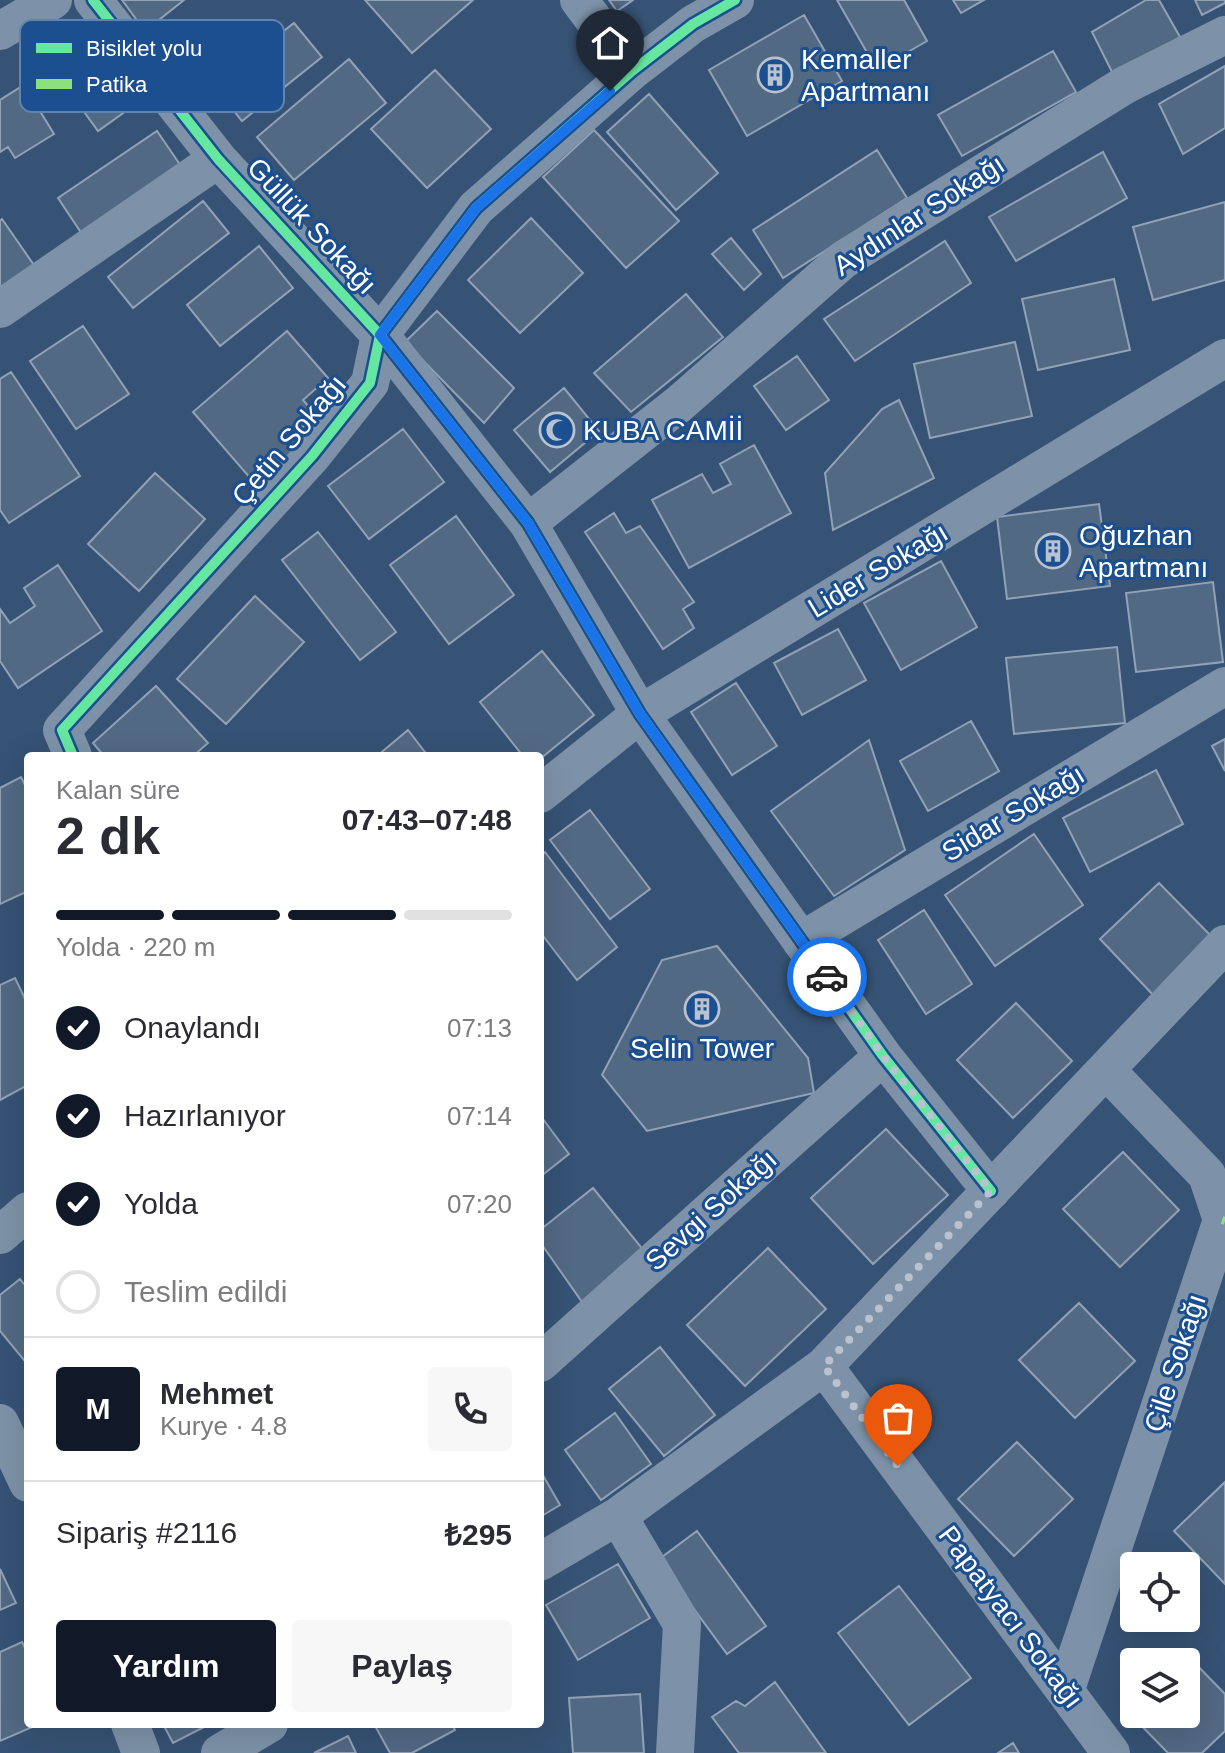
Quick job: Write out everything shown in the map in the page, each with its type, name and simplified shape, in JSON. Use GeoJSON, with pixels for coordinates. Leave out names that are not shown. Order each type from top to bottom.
{"type":"FeatureCollection","features":[{"type":"Feature","properties":{"kind":"street"},"geometry":{"type":"LineString","coordinates":[[0,31],[53,0]]}},
{"type":"Feature","properties":{"kind":"street","name":"Güllük Sokağı"},"geometry":{"type":"LineString","coordinates":[[93,0],[109,20]]}},
{"type":"Feature","properties":{"kind":"street"},"geometry":{"type":"LineString","coordinates":[[579,0],[632,71]]}},
{"type":"Feature","properties":{"kind":"street","name":"Çetin Sokağı"},"geometry":{"type":"LineString","coordinates":[[71,752],[62,730],[312,456],[370,383],[380,335],[476,208],[632,71],[693,24],[735,0]]}},
{"type":"Feature","properties":{"kind":"street","name":"Aydınlar Sokağı"},"geometry":{"type":"LineString","coordinates":[[528,523],[679,404],[843,260],[1125,85],[1225,35]]}},
{"type":"Feature","properties":{"kind":"street","name":"Güllük Sokağı"},"geometry":{"type":"LineString","coordinates":[[181,112],[218,159],[380,335],[528,523],[640,714],[883,1056],[991,1191]]}},
{"type":"Feature","properties":{"kind":"street"},"geometry":{"type":"LineString","coordinates":[[0,309],[218,159]]}},
{"type":"Feature","properties":{"kind":"street","name":"Lider Sokağı"},"geometry":{"type":"LineString","coordinates":[[544,791],[640,714],[1225,358]]}},
{"type":"Feature","properties":{"kind":"street","name":"Sidar Sokağı"},"geometry":{"type":"LineString","coordinates":[[801,941],[1225,686]]}},
{"type":"Feature","properties":{"kind":"street"},"geometry":{"type":"LineString","coordinates":[[544,1560],[618,1516],[824,1366],[1225,944]]}},
{"type":"Feature","properties":{"kind":"street","name":"Sevgi Sokağı"},"geometry":{"type":"LineString","coordinates":[[544,1359],[883,1056]]}},
{"type":"Feature","properties":{"kind":"street","name":"Çile Sokağı"},"geometry":{"type":"LineString","coordinates":[[1066,1689],[1222,1220],[1207,1175],[1106,1070]]}},
{"type":"Feature","properties":{"kind":"street"},"geometry":{"type":"LineString","coordinates":[[0,1235],[24,1214]]}},
{"type":"Feature","properties":{"kind":"street","name":"Papatyacı Sokağı"},"geometry":{"type":"LineString","coordinates":[[824,1366],[1111,1753]]}},
{"type":"Feature","properties":{"kind":"street"},"geometry":{"type":"LineString","coordinates":[[618,1516],[682,1624],[675,1753]]}},
{"type":"Feature","properties":{"kind":"street"},"geometry":{"type":"LineString","coordinates":[[132,1728],[141,1753]]}},
{"type":"Feature","properties":{"kind":"street"},"geometry":{"type":"LineString","coordinates":[[220,1753],[262,1728]]}},
{"type":"Feature","properties":{"kind":"building"},"geometry":{"type":"Polygon","coordinates":[[[122,0],[184,0],[159,20],[137,20],[122,0]]]}},
{"type":"Feature","properties":{"kind":"building"},"geometry":{"type":"Polygon","coordinates":[[[365,0],[473,0],[412,53],[365,0]]]}},
{"type":"Feature","properties":{"kind":"building"},"geometry":{"type":"Polygon","coordinates":[[[609,0],[633,0],[617,11],[609,0]]]}},
{"type":"Feature","properties":{"kind":"building"},"geometry":{"type":"Polygon","coordinates":[[[837,0],[904,0],[927,41],[877,70],[837,0]]]}},
{"type":"Feature","properties":{"kind":"building"},"geometry":{"type":"Polygon","coordinates":[[[953,0],[984,0],[961,13],[953,0]]]}},
{"type":"Feature","properties":{"kind":"building"},"geometry":{"type":"Polygon","coordinates":[[[1146,0],[1159,0],[1180,37],[1114,76],[1092,32],[1146,0]]]}},
{"type":"Feature","properties":{"kind":"building"},"geometry":{"type":"Polygon","coordinates":[[[1195,0],[1225,0],[1225,3],[1202,15],[1195,0]]]}},
{"type":"Feature","properties":{"kind":"building","name":"Kemaller Apartmanı"},"geometry":{"type":"Polygon","coordinates":[[[804,15],[842,81],[747,136],[709,70],[804,15]]]}},
{"type":"Feature","properties":{"kind":"building"},"geometry":{"type":"Polygon","coordinates":[[[294,23],[322,57],[284,87],[284,31],[294,23]]]}},
{"type":"Feature","properties":{"kind":"building"},"geometry":{"type":"Polygon","coordinates":[[[1053,51],[1076,92],[962,156],[938,115],[1053,51]]]}},
{"type":"Feature","properties":{"kind":"building"},"geometry":{"type":"Polygon","coordinates":[[[349,59],[386,103],[294,180],[257,137],[349,59]]]}},
{"type":"Feature","properties":{"kind":"building"},"geometry":{"type":"Polygon","coordinates":[[[1225,66],[1225,128],[1183,154],[1159,104],[1225,66]]]}},
{"type":"Feature","properties":{"kind":"building"},"geometry":{"type":"Polygon","coordinates":[[[435,70],[491,129],[427,188],[371,129],[435,70]]]}},
{"type":"Feature","properties":{"kind":"building"},"geometry":{"type":"Polygon","coordinates":[[[20,88],[20,112],[41,112],[54,134],[15,158],[8,147],[0,152],[0,100],[20,88]]]}},
{"type":"Feature","properties":{"kind":"building"},"geometry":{"type":"Polygon","coordinates":[[[649,94],[718,173],[676,210],[607,132],[649,94]]]}},
{"type":"Feature","properties":{"kind":"building"},"geometry":{"type":"Polygon","coordinates":[[[84,112],[125,112],[98,131],[84,112]]]}},
{"type":"Feature","properties":{"kind":"building"},"geometry":{"type":"Polygon","coordinates":[[[235,112],[253,112],[242,121],[235,112]]]}},
{"type":"Feature","properties":{"kind":"building"},"geometry":{"type":"Polygon","coordinates":[[[594,130],[679,221],[626,268],[543,177],[594,130]]]}},
{"type":"Feature","properties":{"kind":"building"},"geometry":{"type":"Polygon","coordinates":[[[157,131],[183,169],[84,237],[58,198],[157,131]]]}},
{"type":"Feature","properties":{"kind":"building"},"geometry":{"type":"Polygon","coordinates":[[[877,150],[907,198],[783,278],[753,230],[877,150]]]}},
{"type":"Feature","properties":{"kind":"building"},"geometry":{"type":"Polygon","coordinates":[[[1103,152],[1127,198],[1016,261],[989,217],[1103,152]]]}},
{"type":"Feature","properties":{"kind":"building"},"geometry":{"type":"Polygon","coordinates":[[[203,201],[229,233],[133,308],[108,277],[203,201]]]}},
{"type":"Feature","properties":{"kind":"building"},"geometry":{"type":"Polygon","coordinates":[[[1225,202],[1225,280],[1153,300],[1133,227],[1225,202]]]}},
{"type":"Feature","properties":{"kind":"building"},"geometry":{"type":"Polygon","coordinates":[[[531,218],[583,273],[520,333],[468,280],[531,218]]]}},
{"type":"Feature","properties":{"kind":"building"},"geometry":{"type":"Polygon","coordinates":[[[2,219],[36,268],[0,293],[0,221],[2,219]]]}},
{"type":"Feature","properties":{"kind":"building"},"geometry":{"type":"Polygon","coordinates":[[[731,238],[761,274],[744,290],[712,254],[731,238]]]}},
{"type":"Feature","properties":{"kind":"building"},"geometry":{"type":"Polygon","coordinates":[[[945,241],[971,283],[855,361],[824,319],[945,241]]]}},
{"type":"Feature","properties":{"kind":"building"},"geometry":{"type":"Polygon","coordinates":[[[259,246],[293,288],[220,346],[187,305],[259,246]]]}},
{"type":"Feature","properties":{"kind":"building"},"geometry":{"type":"Polygon","coordinates":[[[1114,279],[1130,350],[1038,370],[1022,299],[1114,279]]]}},
{"type":"Feature","properties":{"kind":"building"},"geometry":{"type":"Polygon","coordinates":[[[686,294],[723,337],[631,412],[594,373],[686,294]]]}},
{"type":"Feature","properties":{"kind":"building"},"geometry":{"type":"Polygon","coordinates":[[[437,311],[514,388],[484,423],[405,342],[437,311]]]}},
{"type":"Feature","properties":{"kind":"building"},"geometry":{"type":"Polygon","coordinates":[[[83,326],[129,394],[76,429],[30,361],[83,326]]]}},
{"type":"Feature","properties":{"kind":"building"},"geometry":{"type":"Polygon","coordinates":[[[287,331],[328,378],[303,400],[316,415],[295,434],[305,445],[258,487],[193,412],[287,331]]]}},
{"type":"Feature","properties":{"kind":"building"},"geometry":{"type":"Polygon","coordinates":[[[1015,342],[1032,416],[930,438],[914,364],[1015,342]]]}},
{"type":"Feature","properties":{"kind":"building"},"geometry":{"type":"Polygon","coordinates":[[[797,356],[829,400],[786,430],[754,386],[797,356]]]}},
{"type":"Feature","properties":{"kind":"building"},"geometry":{"type":"Polygon","coordinates":[[[11,372],[80,476],[9,523],[0,510],[0,379],[11,372]]]}},
{"type":"Feature","properties":{"kind":"building","name":"KUBA CAMİİ"},"geometry":{"type":"Polygon","coordinates":[[[564,388],[599,431],[550,472],[514,430],[564,388]]]}},
{"type":"Feature","properties":{"kind":"building"},"geometry":{"type":"Polygon","coordinates":[[[899,400],[934,478],[833,530],[825,473],[882,409],[899,400]]]}},
{"type":"Feature","properties":{"kind":"building"},"geometry":{"type":"Polygon","coordinates":[[[403,429],[444,482],[369,539],[328,486],[403,429]]]}},
{"type":"Feature","properties":{"kind":"building"},"geometry":{"type":"Polygon","coordinates":[[[754,445],[791,513],[689,568],[652,500],[702,474],[713,493],[731,484],[720,464],[754,445]]]}},
{"type":"Feature","properties":{"kind":"building"},"geometry":{"type":"Polygon","coordinates":[[[155,473],[205,519],[139,591],[88,544],[155,473]]]}},
{"type":"Feature","properties":{"kind":"building","name":"Oğuzhan Apartmanı"},"geometry":{"type":"Polygon","coordinates":[[[1099,504],[1110,586],[1007,599],[997,517],[1099,504]]]}},
{"type":"Feature","properties":{"kind":"building"},"geometry":{"type":"Polygon","coordinates":[[[614,513],[626,533],[640,526],[694,602],[683,609],[694,628],[663,649],[585,532],[614,513]]]}},
{"type":"Feature","properties":{"kind":"building"},"geometry":{"type":"Polygon","coordinates":[[[456,516],[514,595],[449,644],[390,565],[456,516]]]}},
{"type":"Feature","properties":{"kind":"building"},"geometry":{"type":"Polygon","coordinates":[[[318,532],[396,632],[360,660],[282,560],[318,532]]]}},
{"type":"Feature","properties":{"kind":"building"},"geometry":{"type":"Polygon","coordinates":[[[941,561],[977,627],[901,670],[864,603],[941,561]]]}},
{"type":"Feature","properties":{"kind":"building"},"geometry":{"type":"Polygon","coordinates":[[[58,565],[102,631],[18,688],[0,661],[0,609],[10,623],[35,606],[24,588],[58,565]]]}},
{"type":"Feature","properties":{"kind":"building"},"geometry":{"type":"Polygon","coordinates":[[[1213,582],[1223,662],[1136,672],[1126,593],[1213,582]]]}},
{"type":"Feature","properties":{"kind":"building"},"geometry":{"type":"Polygon","coordinates":[[[255,596],[304,642],[226,724],[177,679],[255,596]]]}},
{"type":"Feature","properties":{"kind":"building"},"geometry":{"type":"Polygon","coordinates":[[[838,629],[866,680],[802,715],[774,663],[838,629]]]}},
{"type":"Feature","properties":{"kind":"building"},"geometry":{"type":"Polygon","coordinates":[[[1117,647],[1125,723],[1014,734],[1006,658],[1117,647]]]}},
{"type":"Feature","properties":{"kind":"building"},"geometry":{"type":"Polygon","coordinates":[[[542,651],[594,715],[544,756],[544,752],[520,752],[480,702],[542,651]]]}},
{"type":"Feature","properties":{"kind":"building"},"geometry":{"type":"Polygon","coordinates":[[[736,683],[777,746],[732,775],[691,712],[736,683]]]}},
{"type":"Feature","properties":{"kind":"building"},"geometry":{"type":"Polygon","coordinates":[[[156,686],[208,743],[198,752],[101,752],[93,743],[156,686]]]}},
{"type":"Feature","properties":{"kind":"building"},"geometry":{"type":"Polygon","coordinates":[[[971,721],[999,771],[928,811],[900,761],[971,721]]]}},
{"type":"Feature","properties":{"kind":"building"},"geometry":{"type":"Polygon","coordinates":[[[408,730],[425,752],[382,752],[408,730]]]}},
{"type":"Feature","properties":{"kind":"building"},"geometry":{"type":"Polygon","coordinates":[[[1225,739],[1225,771],[1212,746],[1225,739]]]}},
{"type":"Feature","properties":{"kind":"building"},"geometry":{"type":"Polygon","coordinates":[[[869,740],[905,850],[834,896],[771,811],[869,740]]]}},
{"type":"Feature","properties":{"kind":"building"},"geometry":{"type":"Polygon","coordinates":[[[1156,770],[1183,824],[1090,872],[1063,818],[1156,770]]]}},
{"type":"Feature","properties":{"kind":"building"},"geometry":{"type":"Polygon","coordinates":[[[21,777],[24,783],[24,893],[0,904],[0,788],[21,777]]]}},
{"type":"Feature","properties":{"kind":"building"},"geometry":{"type":"Polygon","coordinates":[[[590,810],[650,889],[610,919],[550,840],[590,810]]]}},
{"type":"Feature","properties":{"kind":"building"},"geometry":{"type":"Polygon","coordinates":[[[1034,834],[1083,905],[995,966],[945,895],[1034,834]]]}},
{"type":"Feature","properties":{"kind":"building"},"geometry":{"type":"Polygon","coordinates":[[[544,853],[617,947],[577,980],[544,937],[544,853]]]}},
{"type":"Feature","properties":{"kind":"building"},"geometry":{"type":"Polygon","coordinates":[[[1159,883],[1215,940],[1155,997],[1100,939],[1159,883]]]}},
{"type":"Feature","properties":{"kind":"building"},"geometry":{"type":"Polygon","coordinates":[[[924,910],[972,984],[926,1014],[878,940],[924,910]]]}},
{"type":"Feature","properties":{"kind":"building","name":"Selin Tower"},"geometry":{"type":"Polygon","coordinates":[[[717,946],[808,1058],[814,1093],[647,1131],[602,1075],[662,960],[717,946]]]}},
{"type":"Feature","properties":{"kind":"building"},"geometry":{"type":"Polygon","coordinates":[[[15,978],[24,997],[24,1087],[0,1100],[0,985],[15,978]]]}},
{"type":"Feature","properties":{"kind":"building"},"geometry":{"type":"Polygon","coordinates":[[[1016,1003],[1072,1061],[1013,1118],[957,1060],[1016,1003]]]}},
{"type":"Feature","properties":{"kind":"building"},"geometry":{"type":"Polygon","coordinates":[[[544,1120],[569,1154],[544,1174],[544,1120]]]}},
{"type":"Feature","properties":{"kind":"building"},"geometry":{"type":"Polygon","coordinates":[[[886,1129],[948,1195],[873,1264],[811,1198],[886,1129]]]}},
{"type":"Feature","properties":{"kind":"building"},"geometry":{"type":"Polygon","coordinates":[[[1123,1152],[1179,1210],[1120,1267],[1063,1209],[1123,1152]]]}},
{"type":"Feature","properties":{"kind":"building"},"geometry":{"type":"Polygon","coordinates":[[[593,1188],[645,1252],[582,1302],[544,1248],[544,1227],[593,1188]]]}},
{"type":"Feature","properties":{"kind":"building"},"geometry":{"type":"Polygon","coordinates":[[[768,1248],[826,1309],[745,1386],[687,1325],[768,1248]]]}},
{"type":"Feature","properties":{"kind":"building"},"geometry":{"type":"Polygon","coordinates":[[[20,1279],[24,1284],[24,1360],[0,1331],[0,1295],[20,1279]]]}},
{"type":"Feature","properties":{"kind":"building"},"geometry":{"type":"Polygon","coordinates":[[[1079,1303],[1135,1361],[1075,1418],[1019,1360],[1079,1303]]]}},
{"type":"Feature","properties":{"kind":"building"},"geometry":{"type":"Polygon","coordinates":[[[660,1347],[715,1415],[664,1456],[609,1389],[660,1347]]]}},
{"type":"Feature","properties":{"kind":"building"},"geometry":{"type":"Polygon","coordinates":[[[615,1413],[651,1464],[601,1500],[565,1450],[615,1413]]]}},
{"type":"Feature","properties":{"kind":"building"},"geometry":{"type":"Polygon","coordinates":[[[1017,1442],[1073,1499],[1014,1556],[958,1499],[1017,1442]]]}},
{"type":"Feature","properties":{"kind":"building"},"geometry":{"type":"Polygon","coordinates":[[[544,1477],[560,1505],[544,1515],[544,1477]]]}},
{"type":"Feature","properties":{"kind":"building"},"geometry":{"type":"Polygon","coordinates":[[[1225,1482],[1225,1584],[1200,1558],[1200,1552],[1194,1552],[1174,1531],[1225,1482]]]}},
{"type":"Feature","properties":{"kind":"building"},"geometry":{"type":"Polygon","coordinates":[[[697,1531],[766,1626],[727,1654],[658,1560],[697,1531]]]}},
{"type":"Feature","properties":{"kind":"building"},"geometry":{"type":"Polygon","coordinates":[[[618,1564],[650,1618],[578,1660],[546,1605],[618,1564]]]}},
{"type":"Feature","properties":{"kind":"building"},"geometry":{"type":"Polygon","coordinates":[[[0,1569],[16,1603],[0,1610],[0,1569]]]}},
{"type":"Feature","properties":{"kind":"building"},"geometry":{"type":"Polygon","coordinates":[[[899,1586],[971,1678],[909,1725],[838,1633],[899,1586]]]}},
{"type":"Feature","properties":{"kind":"building"},"geometry":{"type":"Polygon","coordinates":[[[22,1642],[24,1646],[24,1728],[30,1728],[0,1741],[0,1652],[22,1642]]]}},
{"type":"Feature","properties":{"kind":"building"},"geometry":{"type":"Polygon","coordinates":[[[1200,1668],[1225,1694],[1225,1731],[1202,1753],[1168,1753],[1144,1728],[1200,1728],[1200,1668]]]}},
{"type":"Feature","properties":{"kind":"building"},"geometry":{"type":"Polygon","coordinates":[[[775,1682],[826,1753],[739,1753],[712,1717],[736,1701],[745,1706],[775,1682]]]}},
{"type":"Feature","properties":{"kind":"building"},"geometry":{"type":"Polygon","coordinates":[[[640,1694],[644,1753],[573,1753],[569,1698],[640,1694]]]}},
{"type":"Feature","properties":{"kind":"building"},"geometry":{"type":"Polygon","coordinates":[[[165,1728],[202,1728],[173,1743],[165,1728]]]}},
{"type":"Feature","properties":{"kind":"building"},"geometry":{"type":"Polygon","coordinates":[[[376,1728],[455,1730],[412,1753],[390,1753],[376,1728]]]}},
{"type":"Feature","properties":{"kind":"building"},"geometry":{"type":"Polygon","coordinates":[[[348,1736],[356,1753],[314,1753],[348,1736]]]}},
{"type":"Feature","properties":{"kind":"building"},"geometry":{"type":"Polygon","coordinates":[[[1013,1743],[1019,1753],[998,1753],[1013,1743]]]}},
{"type":"Feature","properties":{"kind":"cycle path"},"geometry":{"type":"LineString","coordinates":[[93,0],[109,20]]}},
{"type":"Feature","properties":{"kind":"cycle path"},"geometry":{"type":"LineString","coordinates":[[71,752],[62,730],[312,456],[370,383],[380,335],[476,208],[632,71],[693,24],[735,0]]}},
{"type":"Feature","properties":{"kind":"cycle path"},"geometry":{"type":"LineString","coordinates":[[181,112],[218,159],[380,335],[528,523],[640,714],[883,1056],[991,1191]]}},
{"type":"Feature","properties":{"kind":"way so far"},"geometry":{"type":"LineString","coordinates":[[827,977],[883,1056],[991,1191],[824,1366],[898,1466]]}},
{"type":"Feature","properties":{"kind":"place","name":"Kemaller Apartmanı"},"geometry":{"type":"Point","coordinates":[775,75]}},
{"type":"Feature","properties":{"kind":"place","name":"KUBA CAMİİ"},"geometry":{"type":"Point","coordinates":[557,430]}},
{"type":"Feature","properties":{"kind":"place","name":"Oğuzhan Apartmanı"},"geometry":{"type":"Point","coordinates":[1053,551]}},
{"type":"Feature","properties":{"kind":"place","name":"Selin Tower"},"geometry":{"type":"Point","coordinates":[702,1009]}},
{"type":"Feature","properties":{"kind":"route"},"geometry":{"type":"LineString","coordinates":[[610,91],[476,208],[380,335],[528,523],[640,714],[827,977]]}}]}
